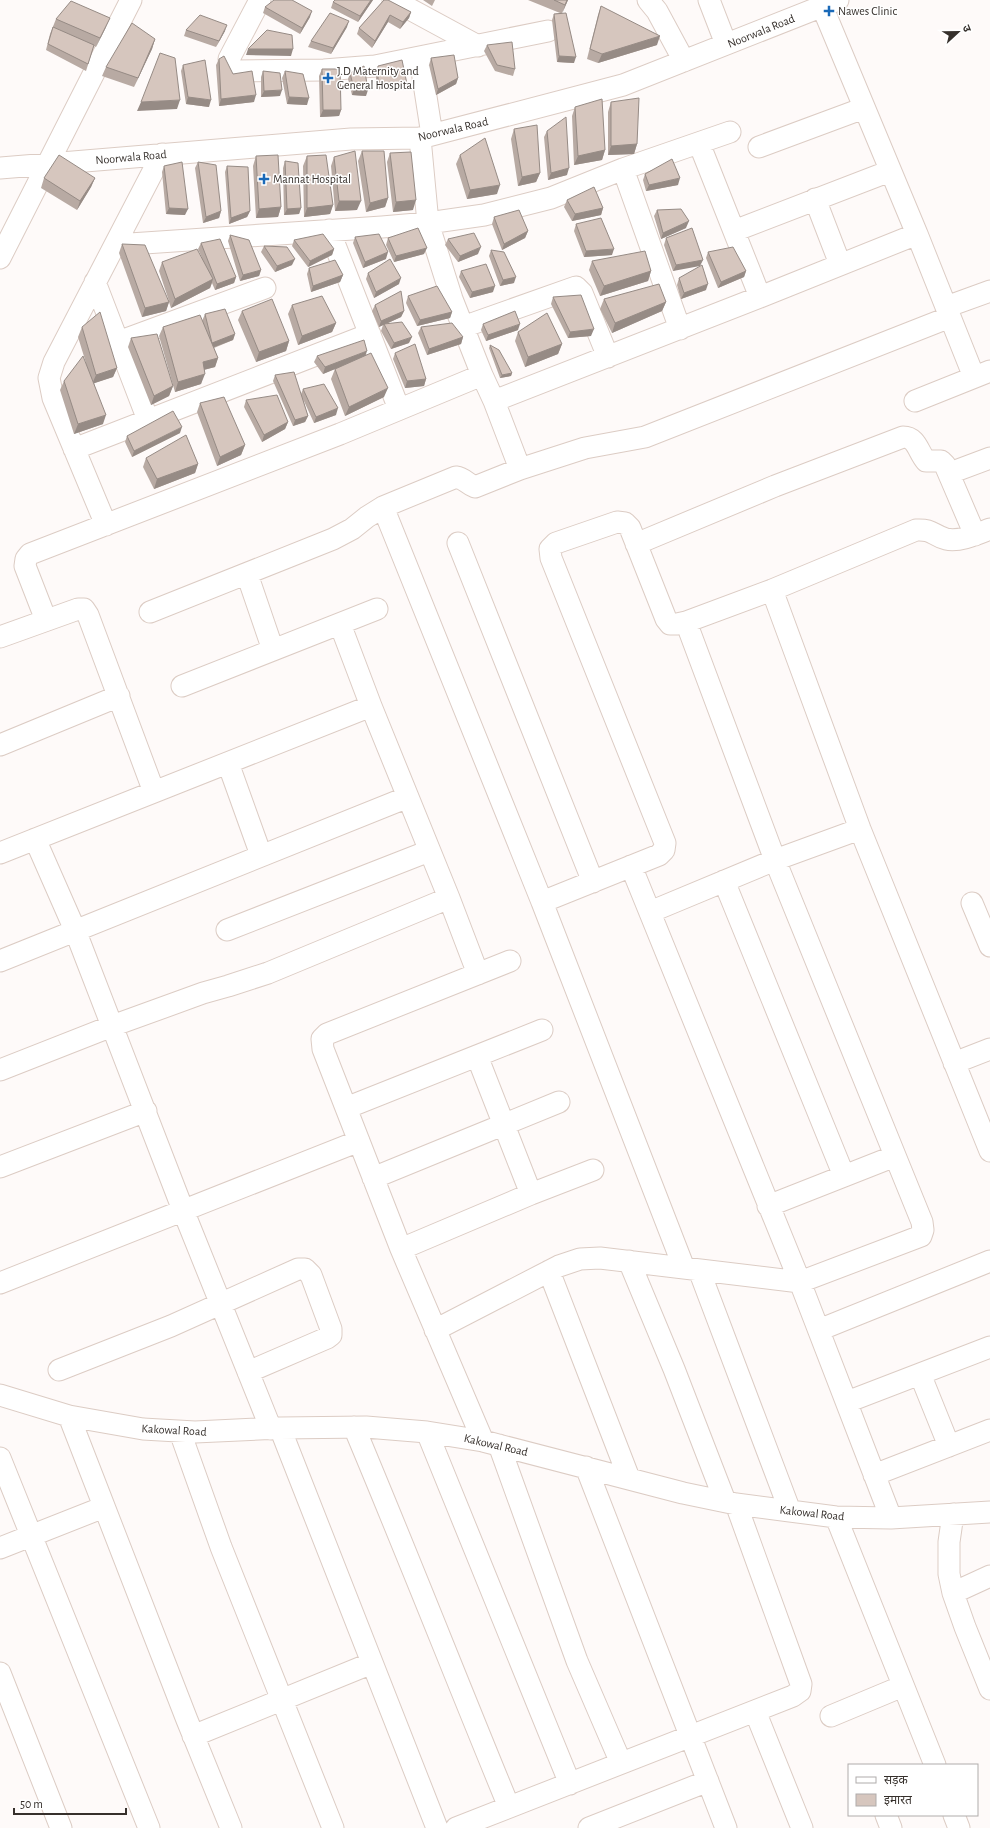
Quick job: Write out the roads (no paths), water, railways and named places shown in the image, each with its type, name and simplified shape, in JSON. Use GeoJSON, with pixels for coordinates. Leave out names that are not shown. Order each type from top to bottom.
{"type":"FeatureCollection","features":[{"type":"Feature","properties":{"kind":"street"},"geometry":{"type":"LineString","coordinates":[[0,258],[50,163],[131,0]]}},
{"type":"Feature","properties":{"kind":"street"},"geometry":{"type":"LineString","coordinates":[[259,0],[229,59],[229,64],[235,71],[324,70],[375,66],[548,32]]}},
{"type":"Feature","properties":{"kind":"street"},"geometry":{"type":"LineString","coordinates":[[393,0],[478,46]]}},
{"type":"Feature","properties":{"kind":"street"},"geometry":{"type":"LineString","coordinates":[[648,0],[657,11],[684,61]]}},
{"type":"Feature","properties":{"kind":"street"},"geometry":{"type":"LineString","coordinates":[[709,0],[726,44]]}},
{"type":"Feature","properties":{"kind":"street"},"geometry":{"type":"LineString","coordinates":[[830,3],[864,108],[948,312],[982,374],[915,401]]}},
{"type":"Feature","properties":{"kind":"street","name":"Noorwala Road"},"geometry":{"type":"LineString","coordinates":[[0,168],[351,139],[426,137],[623,85],[830,3]]}},
{"type":"Feature","properties":{"kind":"street"},"geometry":{"type":"LineString","coordinates":[[420,58],[426,137],[428,223],[452,300],[494,401],[520,469]]}},
{"type":"Feature","properties":{"kind":"street"},"geometry":{"type":"LineString","coordinates":[[759,147],[864,108]]}},
{"type":"Feature","properties":{"kind":"street"},"geometry":{"type":"LineString","coordinates":[[115,245],[428,223],[484,215],[551,198],[623,169],[730,132]]}},
{"type":"Feature","properties":{"kind":"street"},"geometry":{"type":"LineString","coordinates":[[699,142],[760,297]]}},
{"type":"Feature","properties":{"kind":"street"},"geometry":{"type":"LineString","coordinates":[[106,525],[53,398],[49,378],[54,362],[162,154]]}},
{"type":"Feature","properties":{"kind":"street"},"geometry":{"type":"LineString","coordinates":[[623,169],[680,330]]}},
{"type":"Feature","properties":{"kind":"street"},"geometry":{"type":"LineString","coordinates":[[734,231],[890,171]]}},
{"type":"Feature","properties":{"kind":"street"},"geometry":{"type":"LineString","coordinates":[[815,199],[840,264]]}},
{"type":"Feature","properties":{"kind":"street"},"geometry":{"type":"LineString","coordinates":[[329,230],[399,409]]}},
{"type":"Feature","properties":{"kind":"street"},"geometry":{"type":"LineString","coordinates":[[494,401],[680,330],[917,234]]}},
{"type":"Feature","properties":{"kind":"street"},"geometry":{"type":"LineString","coordinates":[[95,282],[148,420]]}},
{"type":"Feature","properties":{"kind":"street"},"geometry":{"type":"LineString","coordinates":[[463,327],[576,287],[582,293],[608,357]]}},
{"type":"Feature","properties":{"kind":"street"},"geometry":{"type":"LineString","coordinates":[[118,342],[266,288]]}},
{"type":"Feature","properties":{"kind":"street"},"geometry":{"type":"LineString","coordinates":[[150,612],[333,539],[352,529],[383,507],[456,477],[462,478],[470,485],[475,487],[520,469],[585,448],[644,437],[948,312],[990,291]]}},
{"type":"Feature","properties":{"kind":"street"},"geometry":{"type":"LineString","coordinates":[[74,449],[370,334]]}},
{"type":"Feature","properties":{"kind":"street"},"geometry":{"type":"LineString","coordinates":[[46,620],[25,566],[26,560],[30,554],[340,434],[482,375]]}},
{"type":"Feature","properties":{"kind":"street"},"geometry":{"type":"LineString","coordinates":[[542,902],[659,855],[664,850],[665,843],[551,558],[550,549],[556,542],[617,522],[625,523],[630,528],[636,544],[666,619],[670,624],[677,624],[772,590],[916,530],[928,529],[945,538],[953,540],[982,532],[950,473],[941,461],[926,461],[913,440],[909,437],[903,437],[775,486],[636,544]]}},
{"type":"Feature","properties":{"kind":"street"},"geometry":{"type":"LineString","coordinates":[[950,473],[990,458]]}},
{"type":"Feature","properties":{"kind":"street"},"geometry":{"type":"LineString","coordinates":[[383,507],[790,1511]]}},
{"type":"Feature","properties":{"kind":"street"},"geometry":{"type":"LineString","coordinates":[[458,543],[593,882]]}},
{"type":"Feature","properties":{"kind":"street"},"geometry":{"type":"LineString","coordinates":[[247,574],[273,650]]}},
{"type":"Feature","properties":{"kind":"street"},"geometry":{"type":"LineString","coordinates":[[772,590],[860,829],[990,1151]]}},
{"type":"Feature","properties":{"kind":"street"},"geometry":{"type":"LineString","coordinates":[[0,637],[78,609],[84,609],[88,614],[154,792]]}},
{"type":"Feature","properties":{"kind":"street"},"geometry":{"type":"LineString","coordinates":[[182,686],[377,609]]}},
{"type":"Feature","properties":{"kind":"street"},"geometry":{"type":"LineString","coordinates":[[435,1330],[559,1266],[580,1259],[600,1258],[629,1261],[800,1282],[921,1236],[923,1230],[922,1222],[775,860],[686,622]]}},
{"type":"Feature","properties":{"kind":"street"},"geometry":{"type":"LineString","coordinates":[[340,624],[371,706],[449,898],[478,974]]}},
{"type":"Feature","properties":{"kind":"street"},"geometry":{"type":"LineString","coordinates":[[0,745],[119,696]]}},
{"type":"Feature","properties":{"kind":"street"},"geometry":{"type":"LineString","coordinates":[[0,853],[371,706]]}},
{"type":"Feature","properties":{"kind":"street"},"geometry":{"type":"LineString","coordinates":[[228,763],[261,855]]}},
{"type":"Feature","properties":{"kind":"street"},"geometry":{"type":"LineString","coordinates":[[0,961],[408,797]]}},
{"type":"Feature","properties":{"kind":"street"},"geometry":{"type":"LineString","coordinates":[[650,912],[775,860],[860,829]]}},
{"type":"Feature","properties":{"kind":"street"},"geometry":{"type":"LineString","coordinates":[[35,839],[75,930],[183,1210],[248,1372],[275,1428],[372,1663],[437,1828]]}},
{"type":"Feature","properties":{"kind":"street"},"geometry":{"type":"LineString","coordinates":[[227,930],[429,851]]}},
{"type":"Feature","properties":{"kind":"street"},"geometry":{"type":"LineString","coordinates":[[631,866],[800,1282],[891,1518]]}},
{"type":"Feature","properties":{"kind":"street"},"geometry":{"type":"LineString","coordinates":[[724,881],[844,1176]]}},
{"type":"Feature","properties":{"kind":"street"},"geometry":{"type":"LineString","coordinates":[[0,1070],[112,1026],[203,993],[268,972],[449,898]]}},
{"type":"Feature","properties":{"kind":"street"},"geometry":{"type":"LineString","coordinates":[[972,903],[988,935]]}},
{"type":"Feature","properties":{"kind":"street"},"geometry":{"type":"LineString","coordinates":[[510,961],[327,1034],[322,1039],[323,1049],[401,1249],[435,1330],[491,1443],[577,1661],[621,1763]]}},
{"type":"Feature","properties":{"kind":"street"},"geometry":{"type":"LineString","coordinates":[[346,1108],[542,1030]]}},
{"type":"Feature","properties":{"kind":"street"},"geometry":{"type":"LineString","coordinates":[[954,1063],[990,1049]]}},
{"type":"Feature","properties":{"kind":"street"},"geometry":{"type":"LineString","coordinates":[[477,1056],[531,1194]]}},
{"type":"Feature","properties":{"kind":"street"},"geometry":{"type":"LineString","coordinates":[[373,1178],[559,1102]]}},
{"type":"Feature","properties":{"kind":"street"},"geometry":{"type":"LineString","coordinates":[[0,1167],[146,1111]]}},
{"type":"Feature","properties":{"kind":"street"},"geometry":{"type":"LineString","coordinates":[[0,1283],[359,1142]]}},
{"type":"Feature","properties":{"kind":"street"},"geometry":{"type":"LineString","coordinates":[[768,1206],[895,1156]]}},
{"type":"Feature","properties":{"kind":"street"},"geometry":{"type":"LineString","coordinates":[[401,1249],[531,1194],[593,1170]]}},
{"type":"Feature","properties":{"kind":"street"},"geometry":{"type":"LineString","coordinates":[[456,1828],[570,1784],[690,1735],[794,1696],[800,1691],[801,1684],[730,1503],[629,1261]]}},
{"type":"Feature","properties":{"kind":"street"},"geometry":{"type":"LineString","coordinates":[[819,1330],[990,1261]]}},
{"type":"Feature","properties":{"kind":"street"},"geometry":{"type":"LineString","coordinates":[[59,1370],[171,1326],[298,1269],[305,1269],[310,1275],[332,1329],[331,1335],[248,1372]]}},
{"type":"Feature","properties":{"kind":"street"},"geometry":{"type":"LineString","coordinates":[[549,1271],[629,1478]]}},
{"type":"Feature","properties":{"kind":"street"},"geometry":{"type":"LineString","coordinates":[[846,1402],[990,1347]]}},
{"type":"Feature","properties":{"kind":"street"},"geometry":{"type":"LineString","coordinates":[[920,1374],[949,1446]]}},
{"type":"Feature","properties":{"kind":"street","name":"Kakowal Road"},"geometry":{"type":"LineString","coordinates":[[0,1395],[69,1416],[143,1429],[180,1432],[275,1428],[354,1427],[427,1432],[491,1443],[683,1493],[730,1503],[790,1511],[836,1516],[891,1518],[990,1512]]}},
{"type":"Feature","properties":{"kind":"street"},"geometry":{"type":"LineString","coordinates":[[69,1416],[193,1736],[231,1828]]}},
{"type":"Feature","properties":{"kind":"street"},"geometry":{"type":"LineString","coordinates":[[354,1427],[409,1558],[446,1654],[509,1807]]}},
{"type":"Feature","properties":{"kind":"street"},"geometry":{"type":"LineString","coordinates":[[874,1475],[990,1430]]}},
{"type":"Feature","properties":{"kind":"street"},"geometry":{"type":"LineString","coordinates":[[180,1432],[221,1547],[281,1701],[333,1828]]}},
{"type":"Feature","properties":{"kind":"street"},"geometry":{"type":"LineString","coordinates":[[427,1432],[570,1784]]}},
{"type":"Feature","properties":{"kind":"street"},"geometry":{"type":"LineString","coordinates":[[0,1458],[149,1828]]}},
{"type":"Feature","properties":{"kind":"street"},"geometry":{"type":"LineString","coordinates":[[586,1467],[726,1828]]}},
{"type":"Feature","properties":{"kind":"street"},"geometry":{"type":"LineString","coordinates":[[0,1548],[104,1507]]}},
{"type":"Feature","properties":{"kind":"street"},"geometry":{"type":"LineString","coordinates":[[953,1514],[949,1542],[949,1574],[953,1593],[990,1688]]}},
{"type":"Feature","properties":{"kind":"street"},"geometry":{"type":"LineString","coordinates":[[836,1516],[933,1764]]}},
{"type":"Feature","properties":{"kind":"street"},"geometry":{"type":"LineString","coordinates":[[953,1593],[990,1576]]}},
{"type":"Feature","properties":{"kind":"street"},"geometry":{"type":"LineString","coordinates":[[193,1736],[372,1663]]}},
{"type":"Feature","properties":{"kind":"street"},"geometry":{"type":"LineString","coordinates":[[0,1673],[61,1828]]}},
{"type":"Feature","properties":{"kind":"street"},"geometry":{"type":"LineString","coordinates":[[832,1716],[903,1686]]}},
{"type":"Feature","properties":{"kind":"street"},"geometry":{"type":"LineString","coordinates":[[755,1711],[802,1828]]}},
{"type":"Feature","properties":{"kind":"street"},"geometry":{"type":"LineString","coordinates":[[589,1828],[628,1821],[708,1781]]}},
{"type":"Feature","properties":{"kind":"street"},"geometry":{"type":"LineString","coordinates":[[886,1816],[891,1828]]}},
{"type":"Feature","properties":{"kind":"street"},"geometry":{"type":"LineString","coordinates":[[954,1816],[959,1828]]}},
{"type":"Feature","properties":{"kind":"place","name":"Nawes Clinic"},"geometry":{"type":"Point","coordinates":[829,11]}},
{"type":"Feature","properties":{"kind":"place","name":"J.D Maternity and General Hospital"},"geometry":{"type":"Point","coordinates":[328,78]}},
{"type":"Feature","properties":{"kind":"place","name":"Mannat Hospital"},"geometry":{"type":"Point","coordinates":[264,179]}}]}
